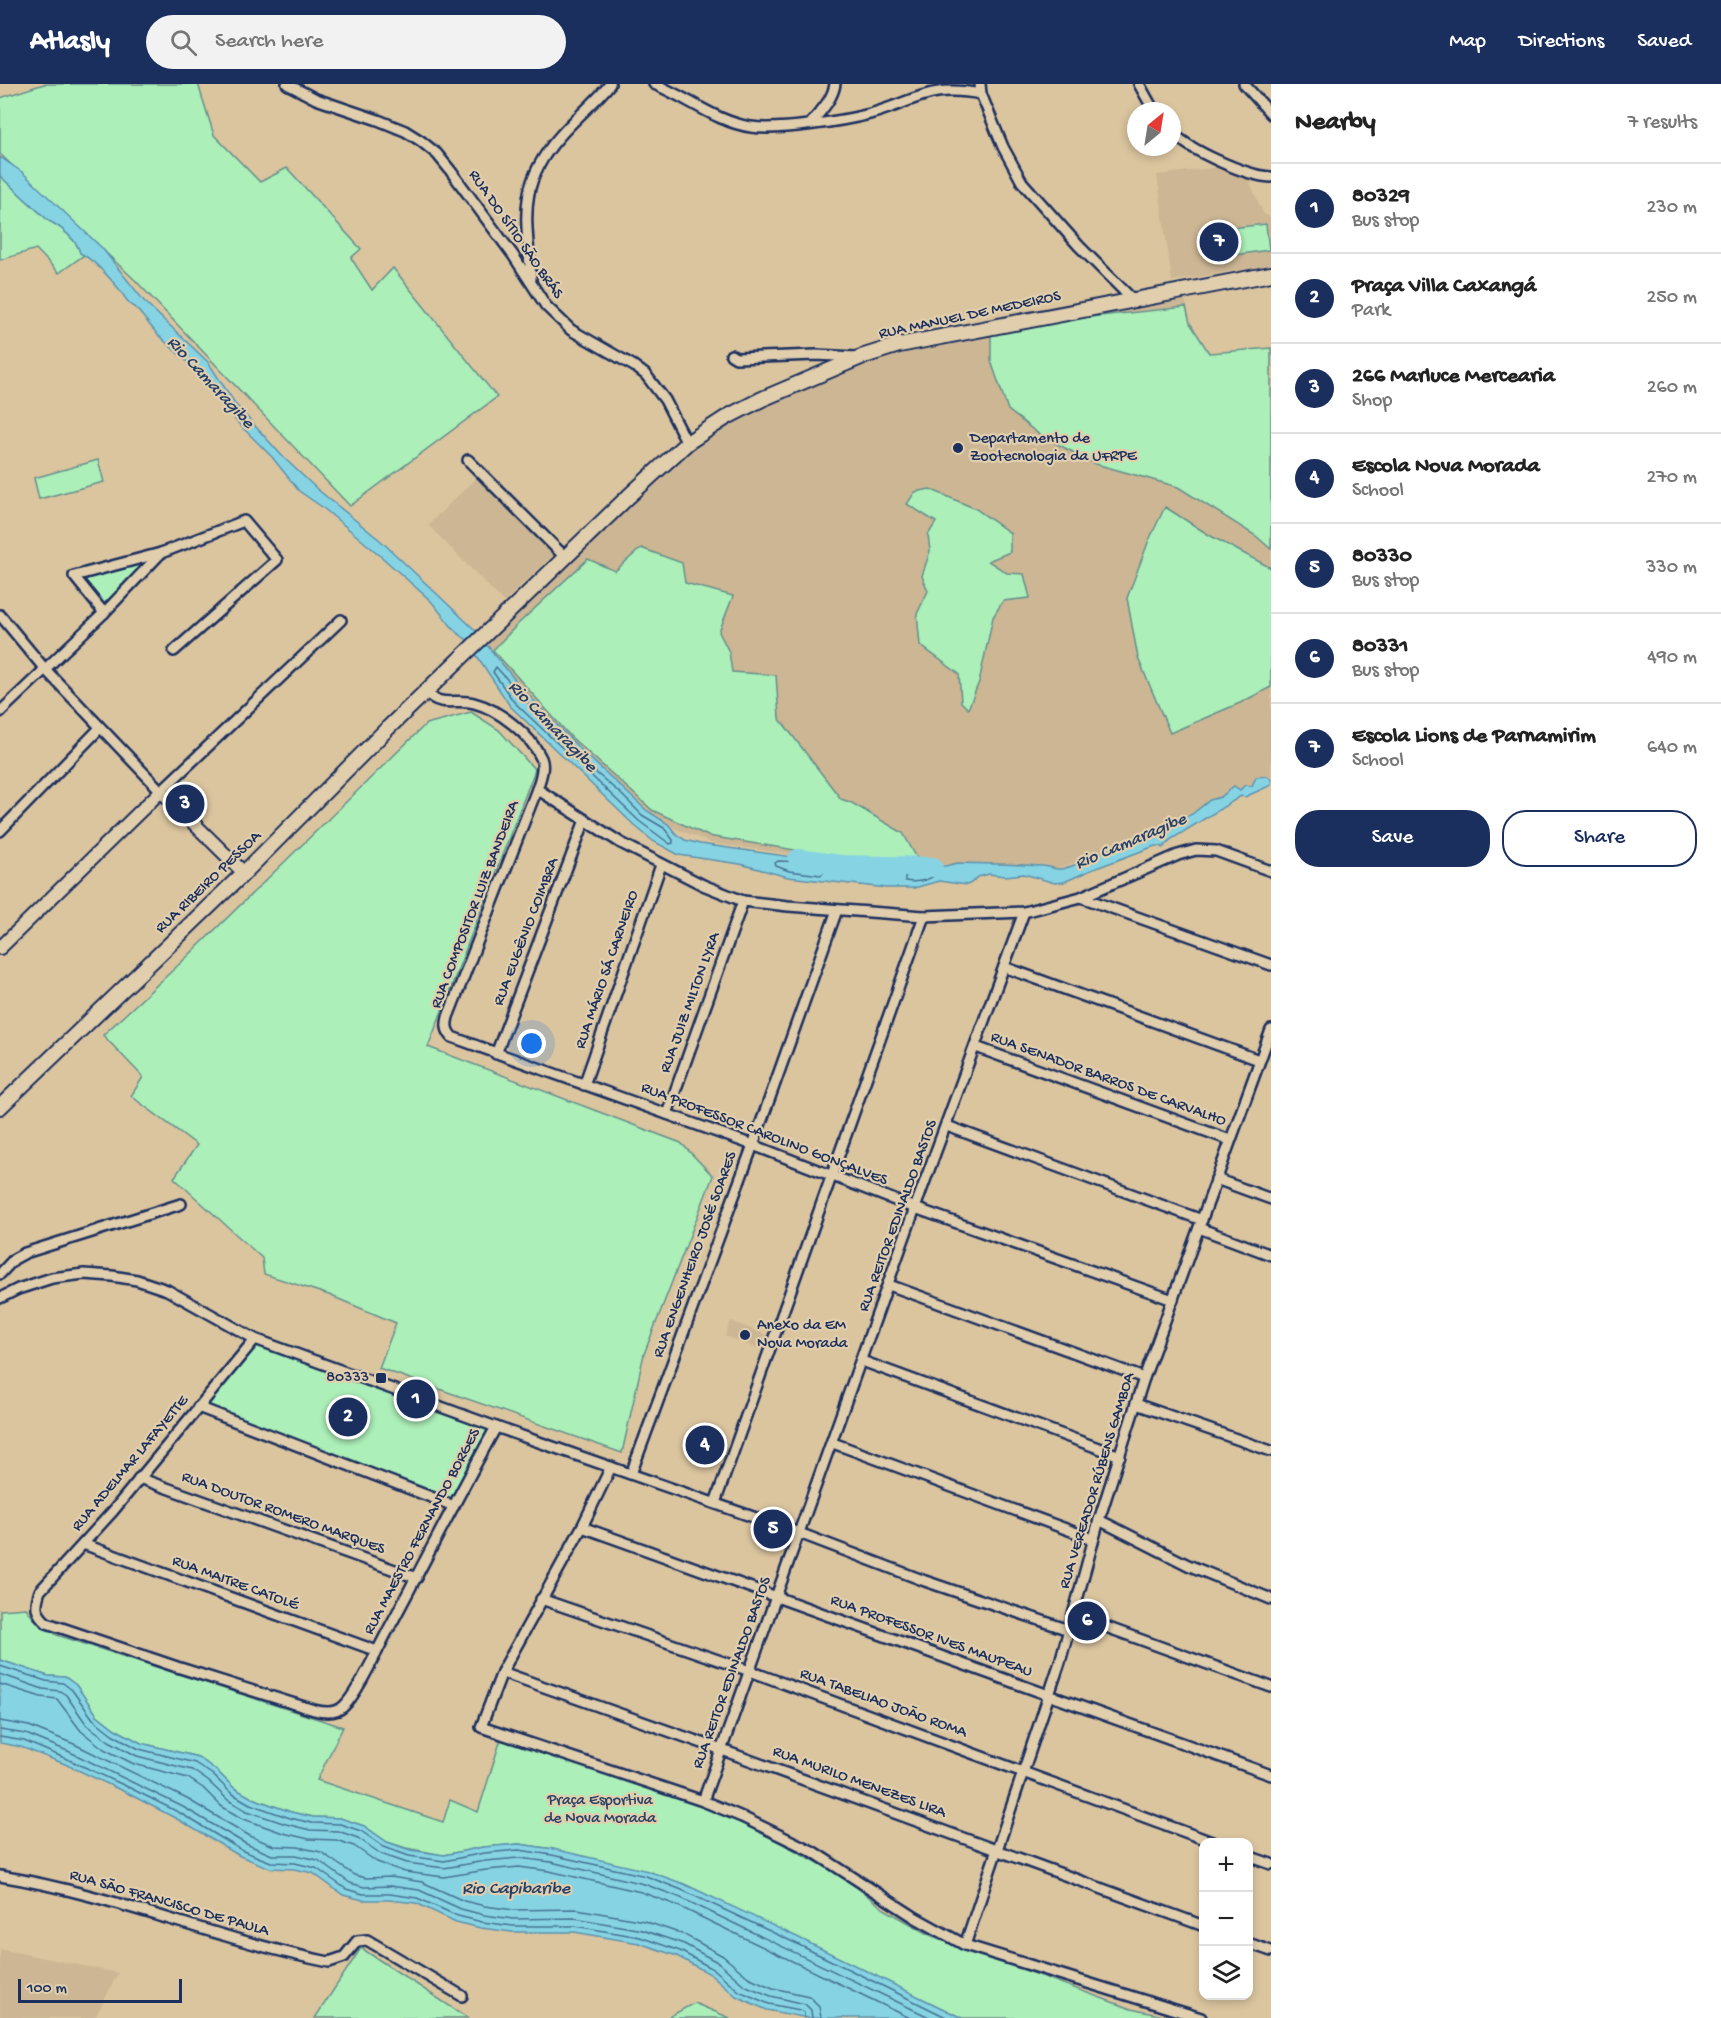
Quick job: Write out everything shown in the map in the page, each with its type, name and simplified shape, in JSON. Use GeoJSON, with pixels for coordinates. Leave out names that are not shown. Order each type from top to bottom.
{"type":"FeatureCollection","features":[{"type":"Feature","properties":{"kind":"main road","name":"RUA MANUEL DE MEDEIROS"},"geometry":{"type":"LineString","coordinates":[[439,682],[565,557],[687,443],[727,417],[756,402],[861,357],[924,339],[1271,274]]}},
{"type":"Feature","properties":{"kind":"main road","name":"RUA RIBEIRO PESSOA"},"geometry":{"type":"LineString","coordinates":[[0,1107],[244,873],[386,730],[439,682]]}},
{"type":"Feature","properties":{"kind":"street","name":"RUA DO SÍTIO SÃO BRÁS"},"geometry":{"type":"LineString","coordinates":[[287,84],[309,97],[378,120],[421,141],[437,154],[531,281],[546,306],[571,330],[646,375],[665,400],[687,443]]}},
{"type":"Feature","properties":{"kind":"street"},"geometry":{"type":"LineString","coordinates":[[531,281],[527,197],[533,174],[542,157],[560,135],[610,84]]}},
{"type":"Feature","properties":{"kind":"street"},"geometry":{"type":"LineString","coordinates":[[654,84],[722,118],[751,127],[811,123],[871,114],[929,91],[950,89],[981,94]]}},
{"type":"Feature","properties":{"kind":"street"},"geometry":{"type":"LineString","coordinates":[[811,123],[826,105],[834,91],[835,84]]}},
{"type":"Feature","properties":{"kind":"street"},"geometry":{"type":"LineString","coordinates":[[980,84],[981,94],[1003,147],[1022,182],[1078,246],[1132,299]]}},
{"type":"Feature","properties":{"kind":"street"},"geometry":{"type":"LineString","coordinates":[[1139,84],[1149,102]]}},
{"type":"Feature","properties":{"kind":"street"},"geometry":{"type":"LineString","coordinates":[[1244,84],[1271,114]]}},
{"type":"Feature","properties":{"kind":"street"},"geometry":{"type":"LineString","coordinates":[[1181,141],[1206,155],[1245,171],[1271,177]]}},
{"type":"Feature","properties":{"kind":"street"},"geometry":{"type":"LineString","coordinates":[[730,355],[736,358],[816,355],[861,357]]}},
{"type":"Feature","properties":{"kind":"street"},"geometry":{"type":"LineString","coordinates":[[468,460],[565,557]]}},
{"type":"Feature","properties":{"kind":"street"},"geometry":{"type":"LineString","coordinates":[[104,613],[74,576],[161,553],[244,521],[277,560],[174,651]]}},
{"type":"Feature","properties":{"kind":"street"},"geometry":{"type":"LineString","coordinates":[[0,712],[104,613],[161,553]]}},
{"type":"Feature","properties":{"kind":"street"},"geometry":{"type":"LineString","coordinates":[[0,615],[44,668],[100,728],[244,873]]}},
{"type":"Feature","properties":{"kind":"street"},"geometry":{"type":"LineString","coordinates":[[0,948],[341,620]]}},
{"type":"Feature","properties":{"kind":"street","name":"RUA COMPOSITOR LUIZ BANDEIRA"},"geometry":{"type":"LineString","coordinates":[[427,693],[433,700],[440,702],[475,703],[495,712],[528,739],[541,758],[542,768],[537,789],[448,1017],[446,1024],[448,1032]]}},
{"type":"Feature","properties":{"kind":"street"},"geometry":{"type":"LineString","coordinates":[[0,831],[100,728]]}},
{"type":"Feature","properties":{"kind":"street"},"geometry":{"type":"LineString","coordinates":[[537,789],[621,843],[743,901],[924,916],[1024,912],[1081,897],[1178,855],[1196,850],[1216,851],[1271,871]]}},
{"type":"Feature","properties":{"kind":"street","name":"RUA EUGÊNIO COIMBRA"},"geometry":{"type":"LineString","coordinates":[[496,1054],[585,820]]}},
{"type":"Feature","properties":{"kind":"street","name":"RUA MÁRIO SÁ CARNEIRO"},"geometry":{"type":"LineString","coordinates":[[584,1085],[661,864]]}},
{"type":"Feature","properties":{"kind":"street"},"geometry":{"type":"LineString","coordinates":[[1081,897],[1271,965]]}},
{"type":"Feature","properties":{"kind":"street","name":"RUA JUIZ MILTON LYRA"},"geometry":{"type":"LineString","coordinates":[[666,1114],[743,901]]}},
{"type":"Feature","properties":{"kind":"street","name":"RUA ENGENHEIRO JOSÉ SOARES"},"geometry":{"type":"LineString","coordinates":[[631,1474],[837,910]]}},
{"type":"Feature","properties":{"kind":"street","name":"RUA REITOR EDINALDO BASTOS"},"geometry":{"type":"LineString","coordinates":[[703,1801],[1024,912]]}},
{"type":"Feature","properties":{"kind":"street"},"geometry":{"type":"LineString","coordinates":[[715,1503],[924,916]]}},
{"type":"Feature","properties":{"kind":"street"},"geometry":{"type":"LineString","coordinates":[[1004,967],[1259,1060]]}},
{"type":"Feature","properties":{"kind":"street","name":"RUA VEREADOR RÚBENS GAMBOA"},"geometry":{"type":"LineString","coordinates":[[965,1945],[1070,1630],[1093,1539],[1144,1378],[1271,1030]]}},
{"type":"Feature","properties":{"kind":"street","name":"RUA PROFESSOR CAROLINO GONÇALVES"},"geometry":{"type":"LineString","coordinates":[[448,1032],[452,1037],[496,1054],[753,1145],[915,1209],[1173,1300]]}},
{"type":"Feature","properties":{"kind":"street","name":"RUA SENADOR BARROS DE CARVALHO"},"geometry":{"type":"LineString","coordinates":[[976,1047],[1230,1140]]}},
{"type":"Feature","properties":{"kind":"street"},"geometry":{"type":"LineString","coordinates":[[947,1126],[1201,1224],[1271,1255]]}},
{"type":"Feature","properties":{"kind":"street"},"geometry":{"type":"LineString","coordinates":[[1216,1179],[1271,1199]]}},
{"type":"Feature","properties":{"kind":"street"},"geometry":{"type":"LineString","coordinates":[[0,1274],[14,1259],[25,1253],[181,1204]]}},
{"type":"Feature","properties":{"kind":"street"},"geometry":{"type":"LineString","coordinates":[[0,1298],[18,1289],[52,1278],[84,1274],[137,1280],[167,1290],[255,1339],[496,1427],[799,1533],[925,1581],[1070,1630]]}},
{"type":"Feature","properties":{"kind":"street"},"geometry":{"type":"LineString","coordinates":[[889,1285],[1144,1378]]}},
{"type":"Feature","properties":{"kind":"street","name":"RUA ADELMAR LAFAYETTE"},"geometry":{"type":"LineString","coordinates":[[255,1339],[83,1544],[40,1591],[36,1610],[47,1623],[59,1628],[314,1710],[325,1713],[335,1712]]}},
{"type":"Feature","properties":{"kind":"street"},"geometry":{"type":"LineString","coordinates":[[862,1361],[1120,1456]]}},
{"type":"Feature","properties":{"kind":"street"},"geometry":{"type":"LineString","coordinates":[[1136,1404],[1271,1451]]}},
{"type":"Feature","properties":{"kind":"street"},"geometry":{"type":"LineString","coordinates":[[198,1407],[454,1506]]}},
{"type":"Feature","properties":{"kind":"street","name":"RUA MAESTRO FERNANDO BORGES"},"geometry":{"type":"LineString","coordinates":[[335,1712],[344,1706],[377,1651],[496,1427]]}},
{"type":"Feature","properties":{"kind":"street"},"geometry":{"type":"LineString","coordinates":[[832,1443],[1093,1539]]}},
{"type":"Feature","properties":{"kind":"street"},"geometry":{"type":"LineString","coordinates":[[611,1467],[582,1527],[502,1672],[481,1727],[742,1816],[812,1851],[916,1918],[965,1945],[1201,2018]]}},
{"type":"Feature","properties":{"kind":"street","name":"RUA DOUTOR ROMERO MARQUES"},"geometry":{"type":"LineString","coordinates":[[139,1478],[417,1578]]}},
{"type":"Feature","properties":{"kind":"street"},"geometry":{"type":"LineString","coordinates":[[1099,1520],[1188,1565],[1271,1599]]}},
{"type":"Feature","properties":{"kind":"street","name":"RUA PROFESSOR IVES MAUPEAU"},"geometry":{"type":"LineString","coordinates":[[582,1527],[1271,1775]]}},
{"type":"Feature","properties":{"kind":"street","name":"RUA MAITRE CATOLÉ"},"geometry":{"type":"LineString","coordinates":[[83,1544],[377,1651]]}},
{"type":"Feature","properties":{"kind":"street","name":"RUA TABELIAO JOÃO ROMA"},"geometry":{"type":"LineString","coordinates":[[542,1599],[750,1671],[1201,1838]]}},
{"type":"Feature","properties":{"kind":"street"},"geometry":{"type":"LineString","coordinates":[[1073,1615],[1271,1687]]}},
{"type":"Feature","properties":{"kind":"street","name":"RUA MURILO MENEZES LIRA"},"geometry":{"type":"LineString","coordinates":[[502,1672],[722,1749],[1199,1925]]}},
{"type":"Feature","properties":{"kind":"street"},"geometry":{"type":"LineString","coordinates":[[1253,1858],[1271,1864]]}},
{"type":"Feature","properties":{"kind":"street","name":"RUA SÃO FRANCISCO DE PAULA"},"geometry":{"type":"LineString","coordinates":[[0,1876],[82,1894],[329,1962],[344,1957],[357,1941],[367,1940],[462,1996]]}},
{"type":"Feature","properties":{"kind":"street"},"geometry":{"type":"LineString","coordinates":[[1253,1945],[1271,1951]]}},
{"type":"Feature","properties":{"kind":"shaded area"},"geometry":{"type":"Polygon","coordinates":[[[1228,166],[1247,176],[1263,213],[1271,218],[1271,265],[1172,281],[1157,175],[1228,166]]]}},
{"type":"Feature","properties":{"kind":"shaded area"},"geometry":{"type":"Polygon","coordinates":[[[1183,289],[1190,323],[1209,353],[1271,348],[1271,777],[1101,853],[1060,868],[841,861],[711,843],[650,818],[567,744],[481,647],[629,496],[692,447],[762,399],[861,357],[1183,289]]]}},
{"type":"Feature","properties":{"kind":"shaded area"},"geometry":{"type":"Polygon","coordinates":[[[477,477],[553,555],[504,602],[428,525],[477,477]]]}},
{"type":"Feature","properties":{"kind":"shaded area","name":"Anexo da EM Nova Morada"},"geometry":{"type":"Polygon","coordinates":[[[731,1321],[764,1334],[759,1349],[725,1336],[731,1321]]]}},
{"type":"Feature","properties":{"kind":"shaded area"},"geometry":{"type":"Polygon","coordinates":[[[691,1431],[725,1443],[719,1459],[685,1446],[691,1431]]]}},
{"type":"Feature","properties":{"kind":"shaded area"},"geometry":{"type":"Polygon","coordinates":[[[0,1949],[118,1973],[95,2018],[0,2018],[0,1949]]]}},
{"type":"Feature","properties":{"kind":"green space"},"geometry":{"type":"Polygon","coordinates":[[[44,84],[198,84],[214,135],[260,182],[287,168],[361,249],[351,258],[372,290],[393,268],[497,397],[350,506],[135,280],[0,154],[0,98],[44,84]]]}},
{"type":"Feature","properties":{"kind":"green space"},"geometry":{"type":"Polygon","coordinates":[[[0,176],[49,221],[68,234],[79,248],[80,253],[84,255],[59,273],[36,249],[0,260],[0,176]]]}},
{"type":"Feature","properties":{"kind":"green space"},"geometry":{"type":"Polygon","coordinates":[[[1266,224],[1269,250],[1227,256],[1223,229],[1266,224]]]}},
{"type":"Feature","properties":{"kind":"green space"},"geometry":{"type":"Polygon","coordinates":[[[1186,307],[1190,323],[1209,353],[1271,348],[1271,549],[1256,536],[1178,487],[1096,464],[1040,435],[1008,410],[991,361],[991,327],[1186,307]]]}},
{"type":"Feature","properties":{"kind":"green space"},"geometry":{"type":"Polygon","coordinates":[[[98,460],[104,482],[39,499],[34,478],[98,460]]]}},
{"type":"Feature","properties":{"kind":"green space"},"geometry":{"type":"Polygon","coordinates":[[[930,489],[976,509],[1010,533],[1010,552],[988,561],[1007,573],[1024,574],[1030,598],[1003,601],[993,617],[979,682],[968,709],[961,702],[959,674],[920,645],[917,614],[928,591],[922,576],[930,551],[928,535],[936,522],[907,504],[915,492],[930,489]]]}},
{"type":"Feature","properties":{"kind":"green space"},"geometry":{"type":"Polygon","coordinates":[[[1165,507],[1209,535],[1271,568],[1271,687],[1170,733],[1138,658],[1127,598],[1149,540],[1165,507]]]}},
{"type":"Feature","properties":{"kind":"green space"},"geometry":{"type":"Polygon","coordinates":[[[641,548],[682,563],[685,583],[733,596],[719,632],[729,652],[732,672],[776,675],[779,718],[841,799],[903,833],[918,860],[864,859],[708,836],[652,810],[571,737],[493,650],[588,559],[615,571],[641,548]]]}},
{"type":"Feature","properties":{"kind":"green space"},"geometry":{"type":"Polygon","coordinates":[[[148,558],[149,562],[105,604],[101,603],[83,580],[148,558]]]}},
{"type":"Feature","properties":{"kind":"green space"},"geometry":{"type":"Polygon","coordinates":[[[471,712],[499,730],[535,770],[428,1047],[681,1143],[713,1176],[644,1354],[622,1453],[379,1368],[396,1323],[329,1295],[264,1274],[262,1258],[174,1178],[197,1145],[131,1096],[143,1077],[103,1035],[187,957],[426,724],[471,712]]]}},
{"type":"Feature","properties":{"kind":"green space"},"geometry":{"type":"Polygon","coordinates":[[[255,1344],[492,1428],[452,1498],[206,1406],[255,1344]]]}},
{"type":"Feature","properties":{"kind":"green space","name":"Praça Esportiva de Nova Morada"},"geometry":{"type":"Polygon","coordinates":[[[26,1608],[34,1619],[57,1635],[343,1727],[317,1780],[443,1822],[450,1800],[478,1812],[501,1739],[722,1808],[721,1811],[841,1875],[884,1909],[932,1936],[1131,2009],[1172,2018],[962,2018],[684,1884],[553,1849],[519,1844],[483,1847],[443,1855],[387,1842],[364,1826],[340,1818],[313,1817],[291,1812],[252,1798],[234,1788],[198,1757],[141,1743],[115,1729],[97,1715],[76,1685],[65,1677],[48,1676],[0,1660],[0,1610],[26,1608]]]}},
{"type":"Feature","properties":{"kind":"green space"},"geometry":{"type":"Polygon","coordinates":[[[361,1948],[468,2018],[315,2018],[361,1948]]]}},
{"type":"Feature","properties":{"kind":"green space"},"geometry":{"type":"Polygon","coordinates":[[[694,2003],[730,2018],[667,2018],[694,2003]]]}},
{"type":"Feature","properties":{"kind":"water","name":"Rio Camaragibe"},"geometry":{"type":"Polygon","coordinates":[[[0,157],[22,172],[102,248],[144,301],[208,362],[236,405],[284,458],[317,489],[381,541],[474,629],[520,686],[578,747],[646,810],[668,824],[677,835],[685,840],[793,857],[810,856],[860,874],[889,874],[905,870],[906,865],[945,866],[958,863],[1032,865],[1061,869],[1119,844],[1138,839],[1192,814],[1210,800],[1221,797],[1234,786],[1240,790],[1245,785],[1252,786],[1256,777],[1267,776],[1271,779],[1271,785],[1245,797],[1241,796],[1170,840],[1163,848],[1155,846],[1064,882],[1055,883],[1024,874],[1005,876],[989,874],[978,877],[967,885],[939,881],[914,888],[887,888],[788,877],[740,864],[679,855],[653,841],[635,826],[510,706],[466,639],[456,632],[431,601],[375,551],[299,491],[272,457],[236,421],[224,402],[218,398],[197,371],[158,335],[106,274],[80,253],[79,248],[68,234],[49,221],[0,176],[0,157]]]}},
{"type":"Feature","properties":{"kind":"water","name":"Rio Capibaribe"},"geometry":{"type":"Polygon","coordinates":[[[0,1660],[48,1676],[65,1677],[76,1685],[97,1715],[115,1729],[141,1743],[198,1757],[234,1788],[252,1798],[313,1817],[340,1818],[364,1826],[387,1842],[410,1850],[444,1855],[483,1847],[519,1844],[553,1849],[648,1871],[684,1884],[962,2018],[808,2018],[767,2010],[736,1996],[712,1975],[677,1956],[639,1943],[574,1932],[512,1932],[481,1928],[456,1922],[416,1903],[363,1900],[343,1895],[313,1873],[270,1868],[240,1856],[177,1819],[65,1764],[21,1747],[0,1743],[0,1660]]]}},
{"type":"Feature","properties":{"kind":"waterway","name":"Rio Camaragibe"},"geometry":{"type":"LineString","coordinates":[[798,859],[841,865],[933,867]]}},
{"type":"Feature","properties":{"kind":"place","name":"Escola Lions de Parnamirim"},"geometry":{"type":"Point","coordinates":[1219,242]}},
{"type":"Feature","properties":{"kind":"place","name":"Departamento de Zootecnologia da UFRPE"},"geometry":{"type":"Point","coordinates":[958,448]}},
{"type":"Feature","properties":{"kind":"place","name":"266 Marluce Mercearia"},"geometry":{"type":"Point","coordinates":[185,804]}},
{"type":"Feature","properties":{"kind":"place","name":"Anexo da EM Nova Morada"},"geometry":{"type":"Point","coordinates":[745,1335]}},
{"type":"Feature","properties":{"kind":"place","name":"80333"},"geometry":{"type":"Point","coordinates":[381,1378]}},
{"type":"Feature","properties":{"kind":"place","name":"80329"},"geometry":{"type":"Point","coordinates":[416,1399]}},
{"type":"Feature","properties":{"kind":"place","name":"Praça Villa Caxangá"},"geometry":{"type":"Point","coordinates":[348,1417]}},
{"type":"Feature","properties":{"kind":"place","name":"Escola Nova Morada"},"geometry":{"type":"Point","coordinates":[705,1445]}},
{"type":"Feature","properties":{"kind":"place","name":"80330"},"geometry":{"type":"Point","coordinates":[773,1529]}},
{"type":"Feature","properties":{"kind":"place","name":"80331"},"geometry":{"type":"Point","coordinates":[1087,1621]}}]}
